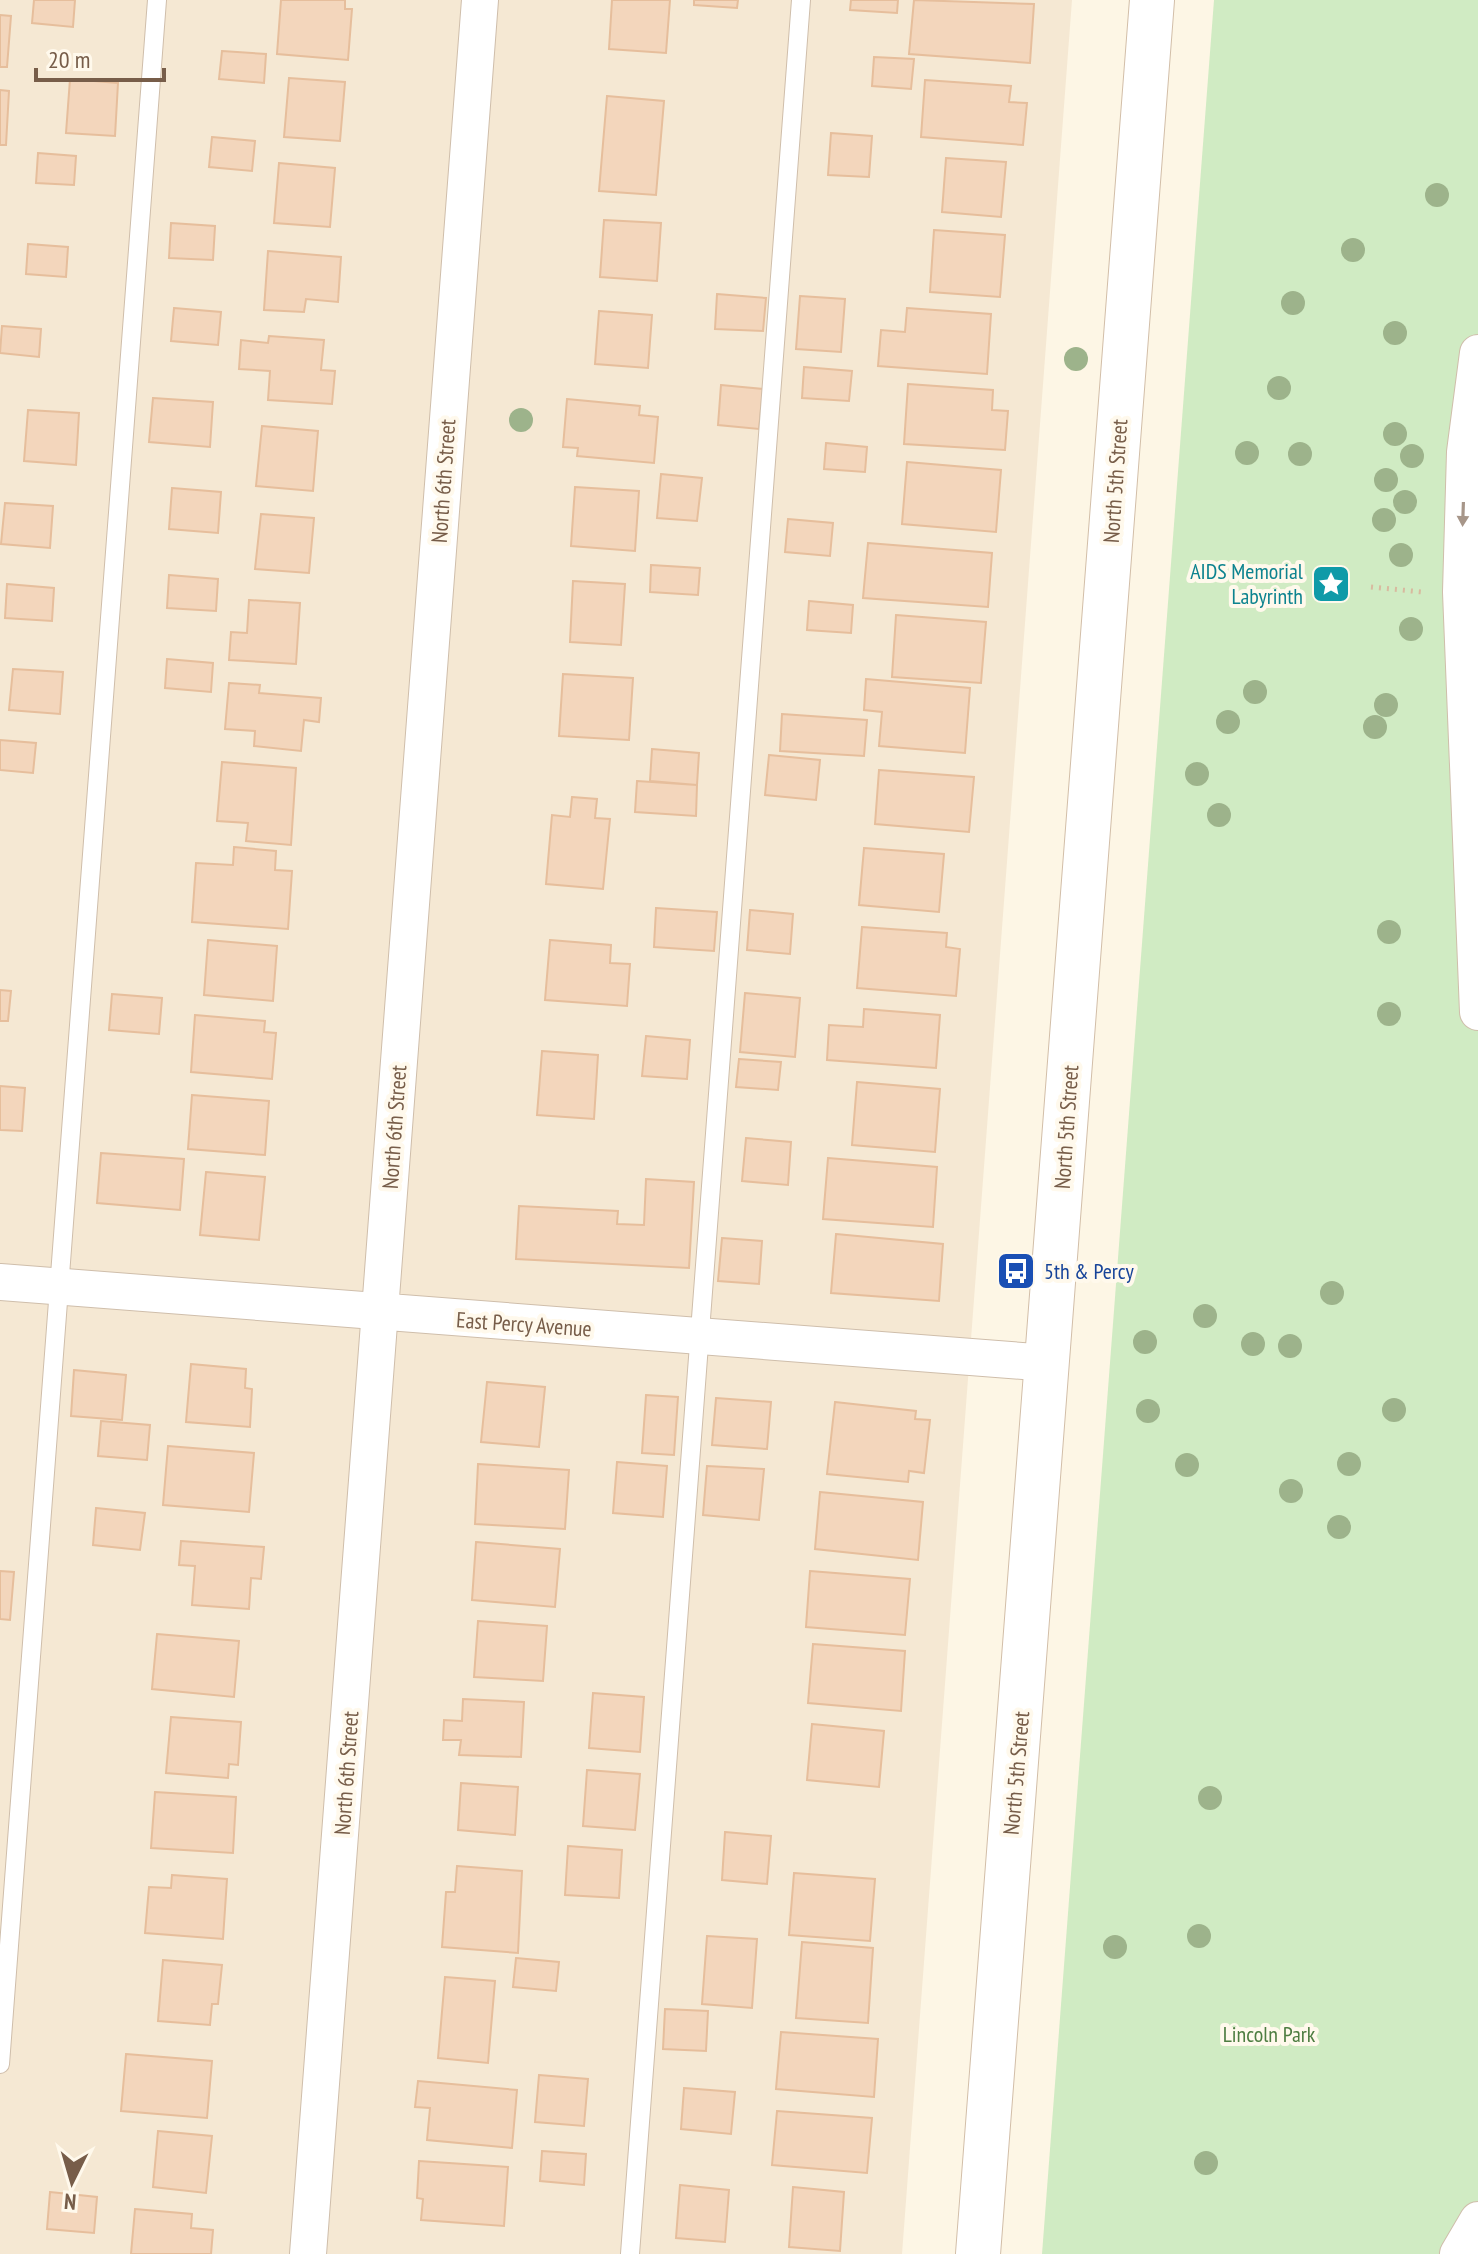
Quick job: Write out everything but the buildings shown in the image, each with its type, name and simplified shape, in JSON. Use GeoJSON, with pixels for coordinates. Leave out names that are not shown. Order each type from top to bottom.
{"type":"FeatureCollection","features":[{"type":"Feature","properties":{"kind":"main road","name":"North 5th Street"},"geometry":{"type":"LineString","coordinates":[[978,2254],[1152,0]]}},
{"type":"Feature","properties":{"kind":"street","name":"North 6th Street"},"geometry":{"type":"LineString","coordinates":[[308,2254],[480,0]]}},
{"type":"Feature","properties":{"kind":"street"},"geometry":{"type":"LineString","coordinates":[[1478,353],[1465,452],[1461,592],[1478,1012]]}},
{"type":"Feature","properties":{"kind":"street","name":"East Percy Avenue"},"geometry":{"type":"LineString","coordinates":[[0,1282],[1049,1363]]}},
{"type":"Feature","properties":{"kind":"street"},"geometry":{"type":"LineString","coordinates":[[1458,2254],[1478,2220]]}},
{"type":"Feature","properties":{"kind":"lane"},"geometry":{"type":"LineString","coordinates":[[0,2064],[157,0]]}},
{"type":"Feature","properties":{"kind":"lane"},"geometry":{"type":"LineString","coordinates":[[630,2254],[801,0]]}},
{"type":"Feature","properties":{"kind":"path"},"geometry":{"type":"LineString","coordinates":[[1371,587],[1426,593]]}},
{"type":"Feature","properties":{"kind":"shaded area"},"geometry":{"type":"Polygon","coordinates":[[[0,0],[1072,0],[902,2254],[0,2254],[0,0]]]}},
{"type":"Feature","properties":{"kind":"green space","name":"Lincoln Park"},"geometry":{"type":"Polygon","coordinates":[[[1214,0],[1478,0],[1478,2254],[1042,2254],[1214,0]]]}},
{"type":"Feature","properties":{"kind":"place","name":"AIDS Memorial Labyrinth"},"geometry":{"type":"Point","coordinates":[1331,584]}},
{"type":"Feature","properties":{"kind":"place","name":"5th & Percy"},"geometry":{"type":"Point","coordinates":[1016,1271]}}]}
